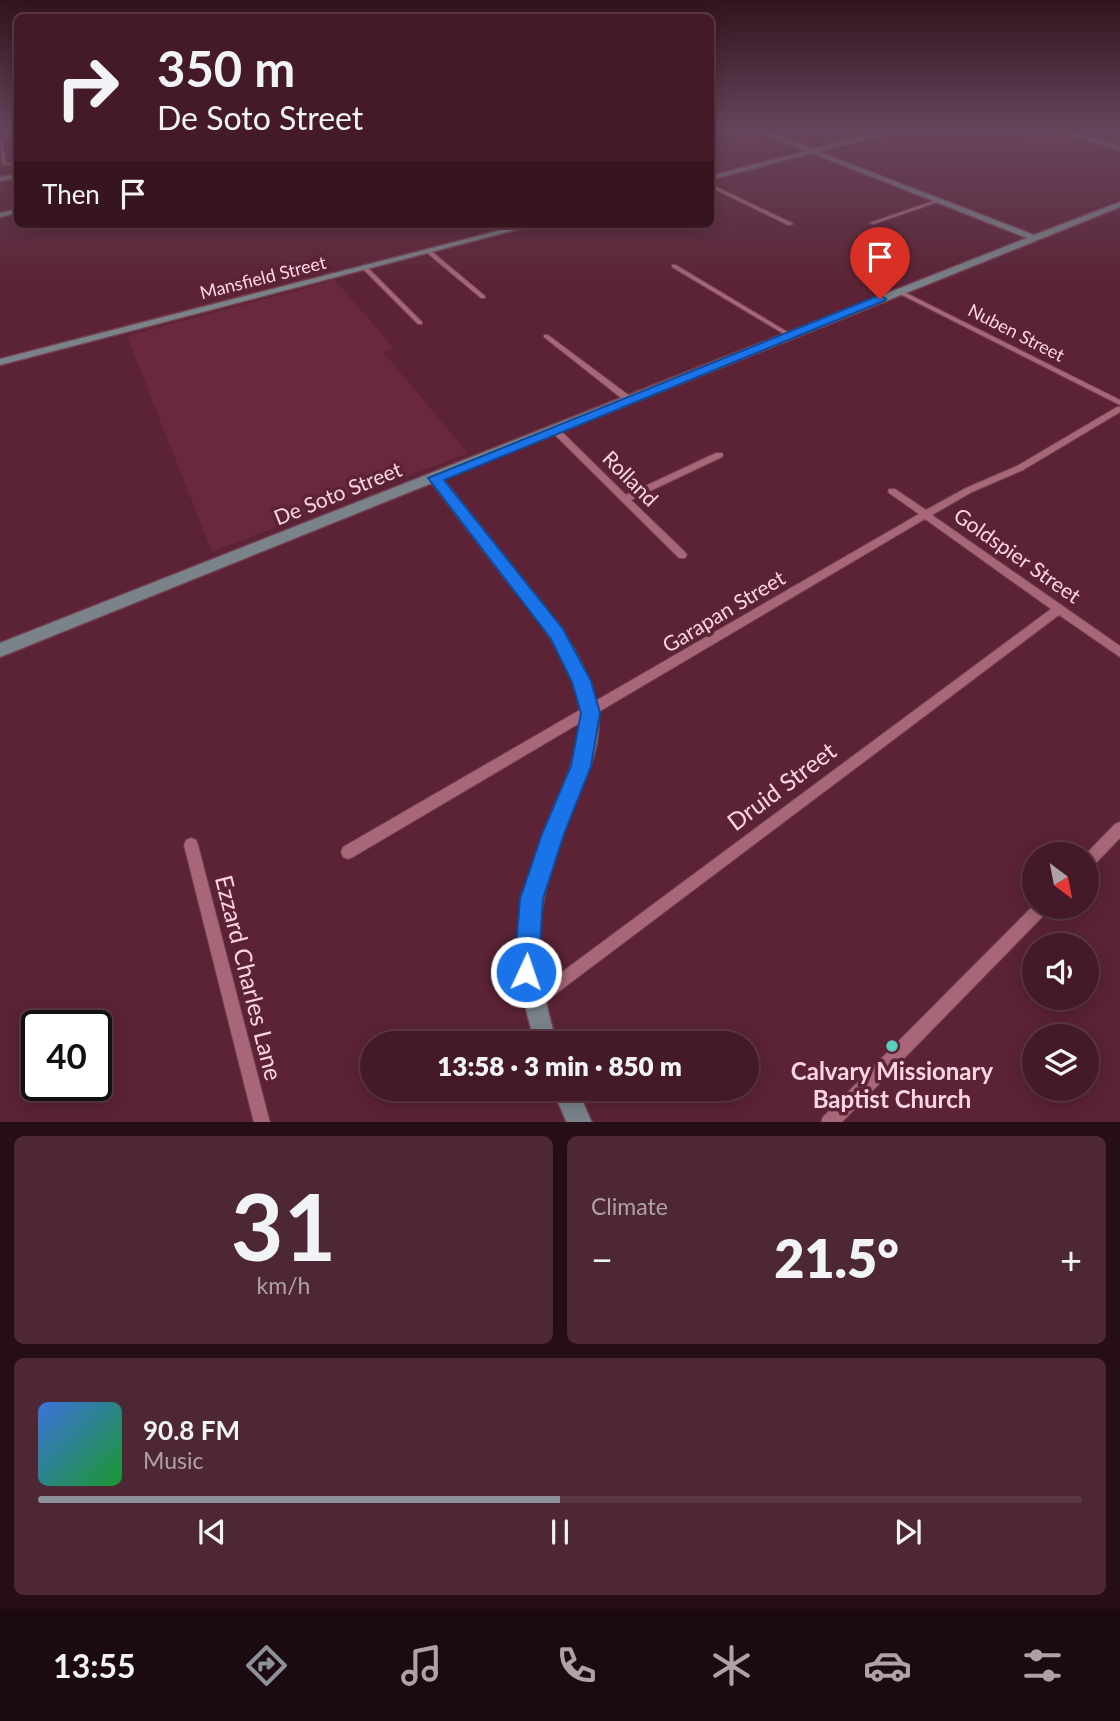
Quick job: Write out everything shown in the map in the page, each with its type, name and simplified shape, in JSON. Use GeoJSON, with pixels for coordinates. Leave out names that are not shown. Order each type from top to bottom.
{"type":"FeatureCollection","features":[{"type":"Feature","properties":{"kind":"street"},"geometry":{"type":"LineString","coordinates":[[893,183],[1032,237]]}},
{"type":"Feature","properties":{"kind":"street"},"geometry":{"type":"LineString","coordinates":[[714,187],[790,225]]}},
{"type":"Feature","properties":{"kind":"street"},"geometry":{"type":"LineString","coordinates":[[872,223],[938,201]]}},
{"type":"Feature","properties":{"kind":"street","name":"De Soto Street"},"geometry":{"type":"LineString","coordinates":[[0,650],[1120,204]]}},
{"type":"Feature","properties":{"kind":"street","name":"Mansfield Street"},"geometry":{"type":"LineString","coordinates":[[0,362],[518,228]]}},
{"type":"Feature","properties":{"kind":"street"},"geometry":{"type":"LineString","coordinates":[[429,251],[483,298]]}},
{"type":"Feature","properties":{"kind":"street"},"geometry":{"type":"LineString","coordinates":[[674,266],[791,336]]}},
{"type":"Feature","properties":{"kind":"street"},"geometry":{"type":"LineString","coordinates":[[365,268],[420,323]]}},
{"type":"Feature","properties":{"kind":"street","name":"Nuben Street"},"geometry":{"type":"LineString","coordinates":[[898,292],[1120,403]]}},
{"type":"Feature","properties":{"kind":"street"},"geometry":{"type":"LineString","coordinates":[[546,336],[628,399]]}},
{"type":"Feature","properties":{"kind":"street","name":"Garapan Street"},"geometry":{"type":"LineString","coordinates":[[348,852],[590,713],[926,514],[969,490],[1020,468],[1120,409]]}},
{"type":"Feature","properties":{"kind":"street","name":"Rolland"},"geometry":{"type":"LineString","coordinates":[[553,428],[682,555]]}},
{"type":"Feature","properties":{"kind":"street"},"geometry":{"type":"LineString","coordinates":[[625,499],[719,455]]}},
{"type":"Feature","properties":{"kind":"street"},"geometry":{"type":"LineString","coordinates":[[435,478],[557,634],[581,681],[590,713],[581,766],[553,834],[532,899],[526,972],[542,1031]]}},
{"type":"Feature","properties":{"kind":"street","name":"Goldspier Street"},"geometry":{"type":"LineString","coordinates":[[892,491],[1120,652]]}},
{"type":"Feature","properties":{"kind":"street","name":"Druid Street"},"geometry":{"type":"LineString","coordinates":[[533,1002],[1059,609]]}},
{"type":"Feature","properties":{"kind":"street"},"geometry":{"type":"LineString","coordinates":[[1099,850],[1120,829]]}},
{"type":"Feature","properties":{"kind":"street","name":"Ezzard Charles Lane"},"geometry":{"type":"LineString","coordinates":[[191,845],[262,1122]]}},
{"type":"Feature","properties":{"kind":"street"},"geometry":{"type":"LineString","coordinates":[[828,1122],[1030,919]]}},
{"type":"Feature","properties":{"kind":"street"},"geometry":{"type":"LineString","coordinates":[[570,1101],[580,1122]]}},
{"type":"Feature","properties":{"kind":"shaded area"},"geometry":{"type":"Polygon","coordinates":[[[335,280],[394,348],[383,352],[468,453],[212,552],[127,336],[335,280]]]}},
{"type":"Feature","properties":{"kind":"place","name":"Calvary Missionary Baptist Church"},"geometry":{"type":"Point","coordinates":[892,1046]}},
{"type":"Feature","properties":{"kind":"route"},"geometry":{"type":"LineString","coordinates":[[526,972],[532,899],[541,866],[581,766],[587,744],[590,713],[581,681],[557,634],[435,478],[553,428],[880,299]]}}]}
